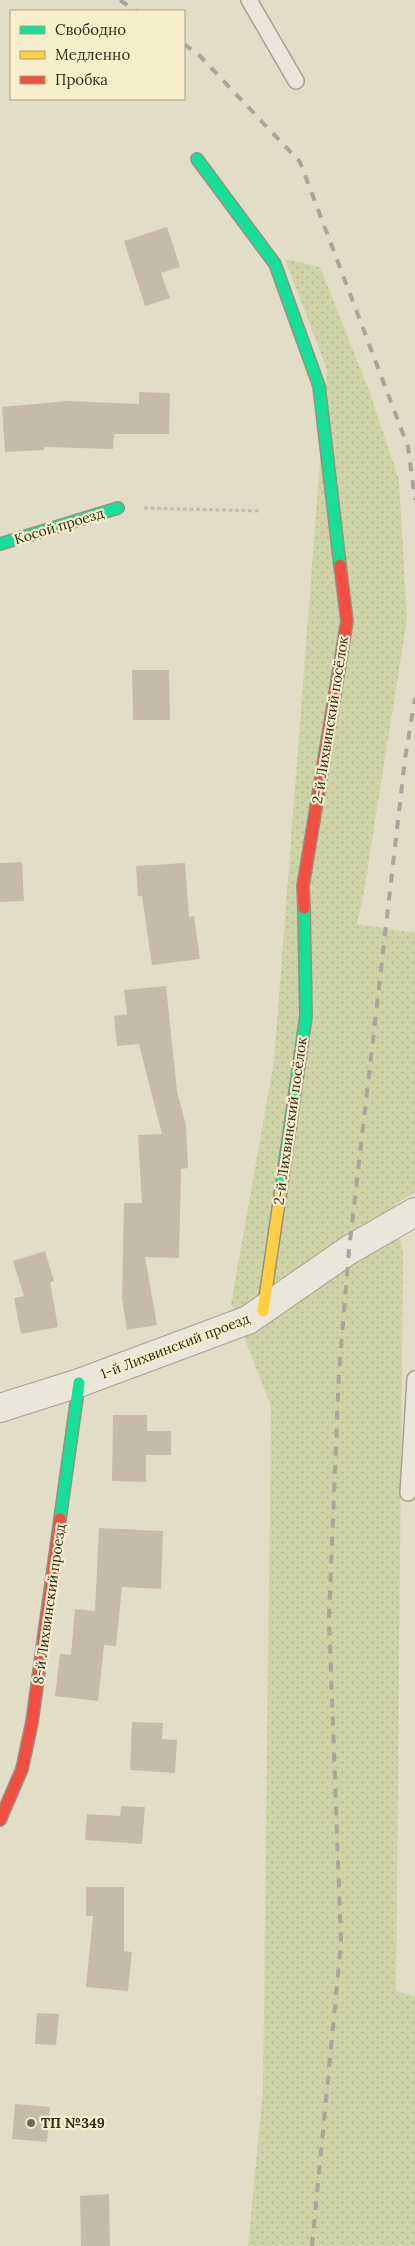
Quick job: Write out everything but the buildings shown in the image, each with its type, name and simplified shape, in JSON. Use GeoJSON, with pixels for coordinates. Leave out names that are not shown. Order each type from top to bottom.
{"type":"FeatureCollection","features":[{"type":"Feature","properties":{"kind":"street","name":"2-й Лихвинский посёлок"},"geometry":{"type":"LineString","coordinates":[[197,159],[275,264],[319,386],[347,621],[303,886],[306,1016],[263,1312]]}},
{"type":"Feature","properties":{"kind":"street","name":"Косой проезд"},"geometry":{"type":"LineString","coordinates":[[0,544],[118,508]]}},
{"type":"Feature","properties":{"kind":"street","name":"1-й Лихвинский проезд"},"geometry":{"type":"LineString","coordinates":[[0,1408],[79,1383],[233,1327],[263,1312],[349,1250],[415,1212]]}},
{"type":"Feature","properties":{"kind":"street","name":"8-й Лихвинский проезд"},"geometry":{"type":"LineString","coordinates":[[0,1820],[22,1769],[32,1722],[79,1383]]}},
{"type":"Feature","properties":{"kind":"lane"},"geometry":{"type":"LineString","coordinates":[[249,0],[296,81]]}},
{"type":"Feature","properties":{"kind":"lane"},"geometry":{"type":"LineString","coordinates":[[408,1493],[415,1379]]}},
{"type":"Feature","properties":{"kind":"path"},"geometry":{"type":"LineString","coordinates":[[118,508],[179,507],[260,511]]}},
{"type":"Feature","properties":{"kind":"green space"},"geometry":{"type":"Polygon","coordinates":[[[285,259],[320,267],[370,393],[399,480],[407,620],[363,897],[357,924],[415,933],[415,1192],[395,1205],[403,1254],[396,1991],[415,1996],[415,2246],[248,2246],[263,2090],[271,1406],[231,1304],[274,1061],[327,370],[285,259]]]}},
{"type":"Feature","properties":{"kind":"railway"},"geometry":{"type":"LineString","coordinates":[[120,0],[135,10]]}},
{"type":"Feature","properties":{"kind":"railway"},"geometry":{"type":"LineString","coordinates":[[185,45],[200,56],[300,162],[408,447],[415,500]]}},
{"type":"Feature","properties":{"kind":"railway"},"geometry":{"type":"LineString","coordinates":[[312,2246],[341,1943],[329,1618],[339,1371],[349,1250],[405,759],[415,698]]}},
{"type":"Feature","properties":{"kind":"traffic: fast"},"geometry":{"type":"LineString","coordinates":[[197,159],[275,264],[319,386],[340,565]]}},
{"type":"Feature","properties":{"kind":"traffic: fast"},"geometry":{"type":"LineString","coordinates":[[0,544],[118,508]]}},
{"type":"Feature","properties":{"kind":"traffic: fast"},"geometry":{"type":"LineString","coordinates":[[281,1189],[306,1016],[304,908]]}},
{"type":"Feature","properties":{"kind":"traffic: fast"},"geometry":{"type":"LineString","coordinates":[[60,1519],[79,1383]]}},
{"type":"Feature","properties":{"kind":"traffic: slow"},"geometry":{"type":"LineString","coordinates":[[263,1311],[281,1189]]}},
{"type":"Feature","properties":{"kind":"traffic: jam"},"geometry":{"type":"LineString","coordinates":[[304,908],[303,886],[347,621],[340,565]]}},
{"type":"Feature","properties":{"kind":"traffic: jam"},"geometry":{"type":"LineString","coordinates":[[0,1820],[22,1769],[32,1722],[60,1519]]}},
{"type":"Feature","properties":{"kind":"place","name":"ТП №349"},"geometry":{"type":"Point","coordinates":[31,2123]}}]}
